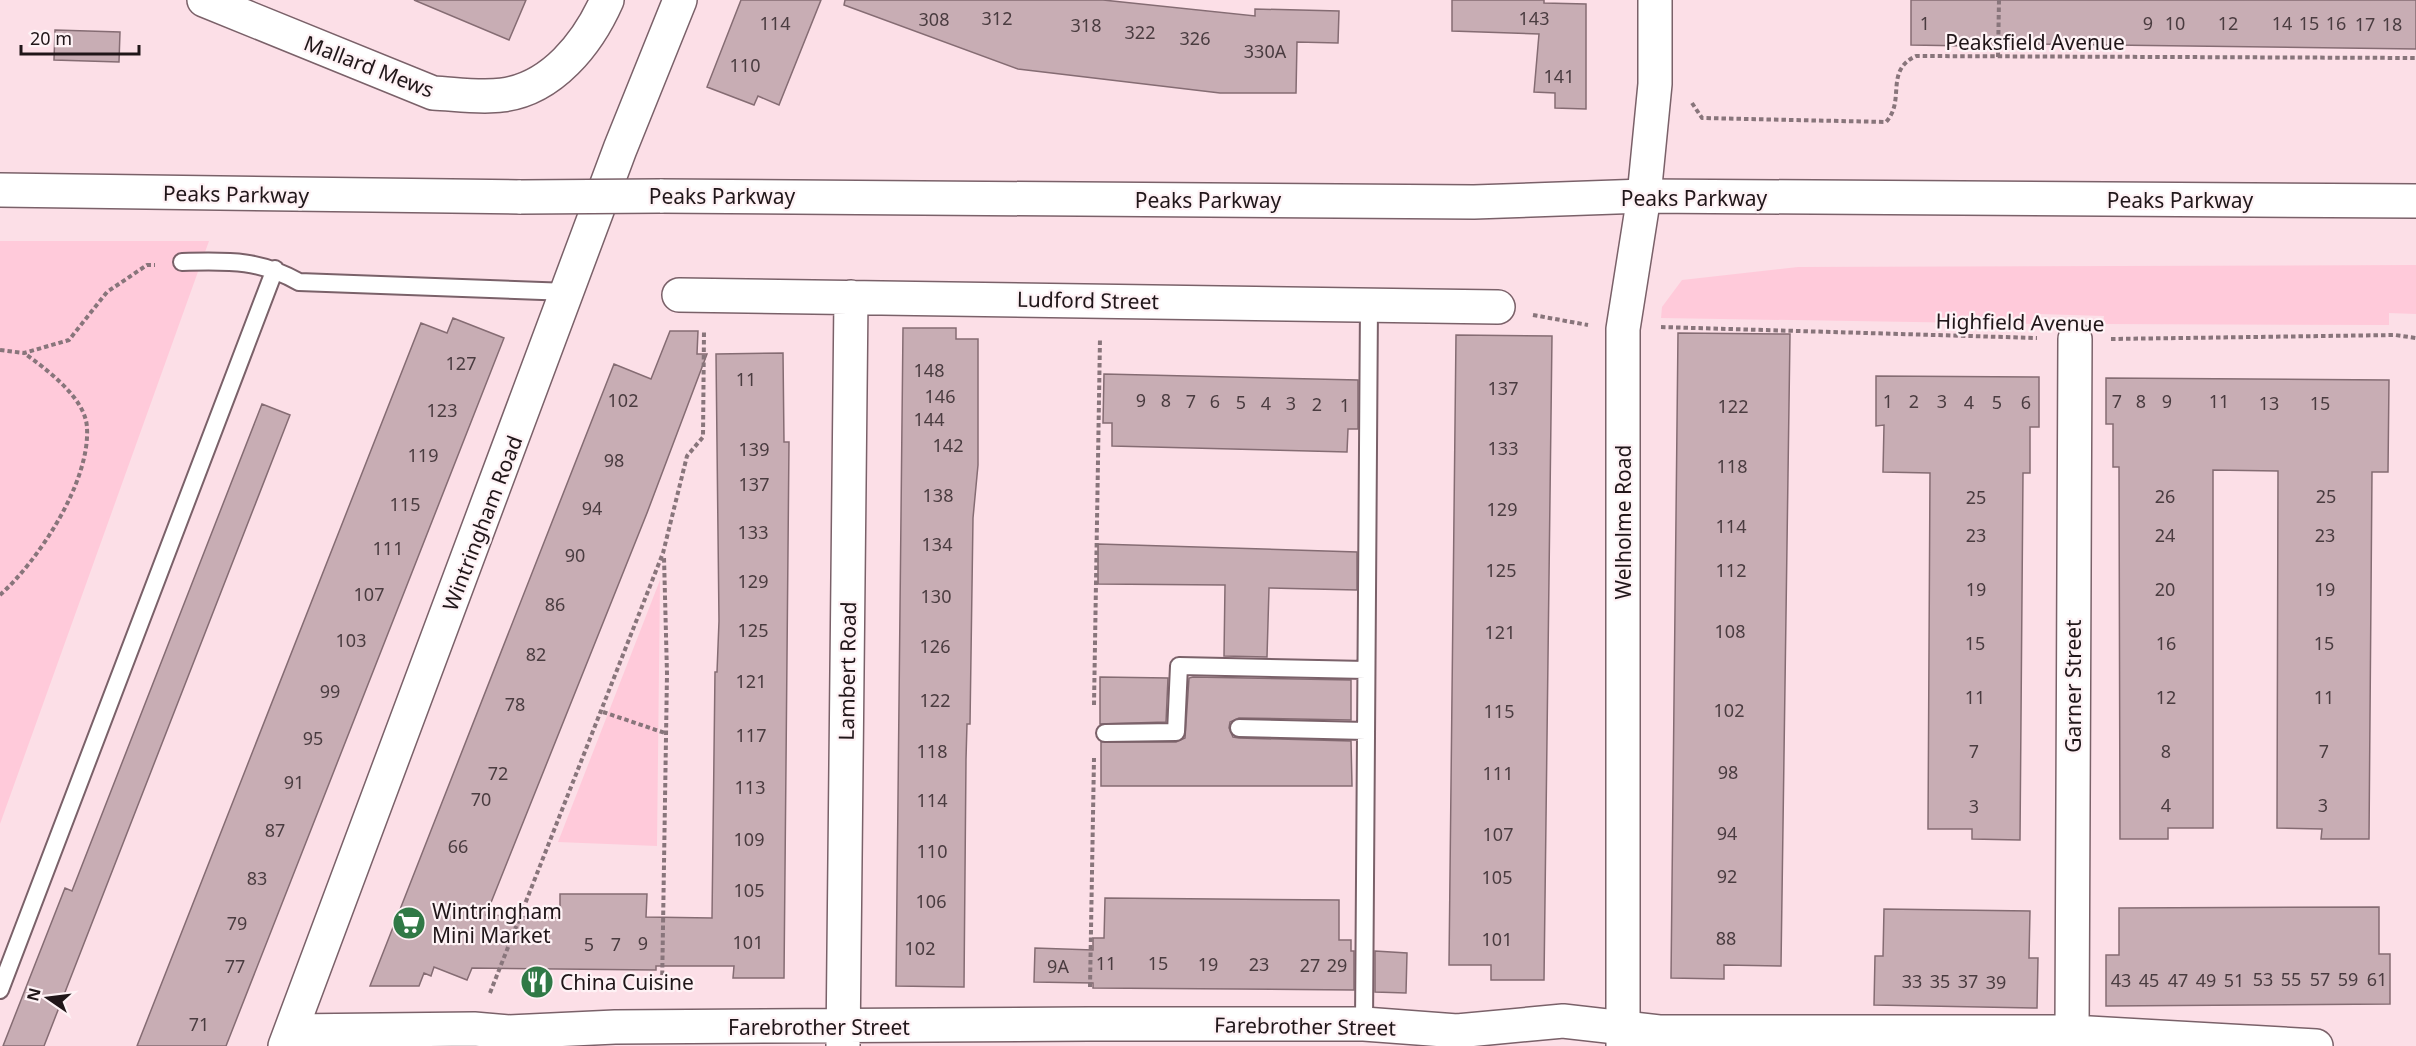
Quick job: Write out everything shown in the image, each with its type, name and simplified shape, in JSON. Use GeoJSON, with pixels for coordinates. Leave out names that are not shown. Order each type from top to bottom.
{"type":"FeatureCollection","features":[{"type":"Feature","properties":{"kind":"main road","name":"Mallard Mews"},"geometry":{"type":"LineString","coordinates":[[204,0],[433,93],[503,95],[532,86],[558,70],[579,47],[598,20],[607,0]]}},
{"type":"Feature","properties":{"kind":"main road","name":"Wintringham Road"},"geometry":{"type":"LineString","coordinates":[[288,1039],[569,292],[620,149],[680,0]]}},
{"type":"Feature","properties":{"kind":"main road","name":"Welholme Road"},"geometry":{"type":"LineString","coordinates":[[1623,1038],[1623,329],[1644,196],[1655,84],[1655,0]]}},
{"type":"Feature","properties":{"kind":"main road","name":"Peaks Parkway"},"geometry":{"type":"LineString","coordinates":[[0,190],[521,197],[1462,202],[1644,196],[2416,201]]}},
{"type":"Feature","properties":{"kind":"main road","name":"Ludford Street"},"geometry":{"type":"LineString","coordinates":[[691,295],[1498,307]]}},
{"type":"Feature","properties":{"kind":"main road","name":"Lambert Road"},"geometry":{"type":"LineString","coordinates":[[843,1037],[851,297]]}},
{"type":"Feature","properties":{"kind":"main road","name":"Garner Street"},"geometry":{"type":"LineString","coordinates":[[2072,1032],[2075,339]]}},
{"type":"Feature","properties":{"kind":"main road","name":"Farebrother Street"},"geometry":{"type":"LineString","coordinates":[[288,1039],[474,1029],[508,1032],[663,1027],[843,1037],[1089,1024],[1364,1024],[1457,1031],[1563,1021],[1586,1022],[1623,1038],[1659,1032],[2072,1032],[2316,1046]]}},
{"type":"Feature","properties":{"kind":"lane"},"geometry":{"type":"LineString","coordinates":[[182,262],[238,261],[275,269],[299,282],[569,292]]}},
{"type":"Feature","properties":{"kind":"lane"},"geometry":{"type":"LineString","coordinates":[[0,990],[275,269]]}},
{"type":"Feature","properties":{"kind":"lane"},"geometry":{"type":"LineString","coordinates":[[1364,1024],[1369,304]]}},
{"type":"Feature","properties":{"kind":"lane"},"geometry":{"type":"LineString","coordinates":[[1105,733],[1176,732],[1179,666],[1366,670]]}},
{"type":"Feature","properties":{"kind":"lane"},"geometry":{"type":"LineString","coordinates":[[1239,728],[1365,730]]}},
{"type":"Feature","properties":{"kind":"path"},"geometry":{"type":"LineString","coordinates":[[1998,57],[1999,0]]}},
{"type":"Feature","properties":{"kind":"path","name":"Peaksfield Avenue"},"geometry":{"type":"LineString","coordinates":[[1702,118],[1886,122],[1895,106],[1897,77],[1905,61],[1916,56],[2416,58]]}},
{"type":"Feature","properties":{"kind":"path"},"geometry":{"type":"LineString","coordinates":[[0,350],[24,353],[69,340],[107,292],[147,266],[182,262]]}},
{"type":"Feature","properties":{"kind":"path"},"geometry":{"type":"LineString","coordinates":[[474,1029],[603,712],[663,553],[687,456],[702,437],[691,295]]}},
{"type":"Feature","properties":{"kind":"path"},"geometry":{"type":"LineString","coordinates":[[1094,716],[1101,300]]}},
{"type":"Feature","properties":{"kind":"path","name":"Highfield Avenue"},"geometry":{"type":"LineString","coordinates":[[1498,307],[1573,324],[1623,329],[1658,327],[2075,339],[2395,335],[2416,338]]}},
{"type":"Feature","properties":{"kind":"path"},"geometry":{"type":"LineString","coordinates":[[0,595],[32,563],[61,518],[82,461],[87,427],[77,402],[53,374],[24,353]]}},
{"type":"Feature","properties":{"kind":"path"},"geometry":{"type":"LineString","coordinates":[[663,553],[666,733],[663,1027]]}},
{"type":"Feature","properties":{"kind":"path"},"geometry":{"type":"LineString","coordinates":[[603,712],[645,729],[666,733]]}},
{"type":"Feature","properties":{"kind":"path"},"geometry":{"type":"LineString","coordinates":[[1089,1024],[1094,751]]}},
{"type":"Feature","properties":{"kind":"shaded area"},"geometry":{"type":"Polygon","coordinates":[[[0,241],[209,241],[0,824],[0,241]]]}},
{"type":"Feature","properties":{"kind":"shaded area"},"geometry":{"type":"Polygon","coordinates":[[[2416,265],[2416,314],[2389,313],[2389,325],[2103,324],[2104,316],[2038,314],[2038,324],[1661,318],[1662,307],[1682,280],[1798,267],[2416,265]]]}},
{"type":"Feature","properties":{"kind":"shaded area"},"geometry":{"type":"Polygon","coordinates":[[[660,580],[657,846],[558,842],[660,580]]]}},
{"type":"Feature","properties":{"kind":"building"},"geometry":{"type":"Polygon","coordinates":[[[414,0],[526,0],[509,40],[414,0]]]}},
{"type":"Feature","properties":{"kind":"building"},"geometry":{"type":"Polygon","coordinates":[[[741,0],[821,0],[779,105],[758,96],[754,105],[707,87],[741,0]]]}},
{"type":"Feature","properties":{"kind":"building"},"geometry":{"type":"Polygon","coordinates":[[[845,0],[1103,0],[1255,16],[1255,9],[1339,11],[1338,43],[1297,42],[1296,93],[1220,93],[1018,69],[844,5],[845,0]]]}},
{"type":"Feature","properties":{"kind":"building"},"geometry":{"type":"Polygon","coordinates":[[[1452,0],[1544,0],[1544,3],[1586,4],[1586,109],[1555,108],[1555,93],[1534,92],[1539,34],[1452,31],[1452,0]]]}},
{"type":"Feature","properties":{"kind":"building"},"geometry":{"type":"Polygon","coordinates":[[[1911,0],[2416,0],[2416,49],[2028,44],[2028,47],[1911,45],[1911,0]]]}},
{"type":"Feature","properties":{"kind":"building"},"geometry":{"type":"Polygon","coordinates":[[[55,30],[120,32],[119,62],[54,60],[55,30]]]}},
{"type":"Feature","properties":{"kind":"building"},"geometry":{"type":"Polygon","coordinates":[[[453,318],[504,338],[226,1046],[137,1046],[421,323],[447,333],[453,318]]]}},
{"type":"Feature","properties":{"kind":"building"},"geometry":{"type":"Polygon","coordinates":[[[903,328],[956,328],[956,339],[978,339],[978,465],[973,518],[970,724],[967,724],[966,759],[964,987],[896,986],[903,328]]]}},
{"type":"Feature","properties":{"kind":"building"},"geometry":{"type":"Polygon","coordinates":[[[670,331],[698,331],[697,354],[707,354],[647,513],[486,915],[560,918],[560,894],[647,894],[646,917],[712,918],[715,672],[717,672],[719,621],[716,354],[783,353],[784,442],[789,442],[784,978],[733,978],[734,966],[656,966],[656,970],[472,968],[467,980],[434,967],[431,976],[424,973],[419,986],[370,986],[614,364],[651,379],[670,331]]]}},
{"type":"Feature","properties":{"kind":"building"},"geometry":{"type":"Polygon","coordinates":[[[1678,333],[1790,334],[1781,966],[1724,965],[1724,979],[1671,978],[1678,333]]]}},
{"type":"Feature","properties":{"kind":"building"},"geometry":{"type":"Polygon","coordinates":[[[1456,335],[1552,336],[1544,980],[1491,980],[1491,965],[1449,965],[1456,335]]]}},
{"type":"Feature","properties":{"kind":"building"},"geometry":{"type":"Polygon","coordinates":[[[1104,374],[1358,380],[1358,429],[1348,429],[1347,452],[1112,446],[1112,423],[1103,423],[1104,374]]]}},
{"type":"Feature","properties":{"kind":"building"},"geometry":{"type":"Polygon","coordinates":[[[1876,376],[2039,377],[2039,427],[2030,427],[2030,473],[2023,473],[2020,840],[1972,839],[1972,829],[1928,829],[1930,473],[1883,472],[1884,425],[1876,426],[1876,376]]]}},
{"type":"Feature","properties":{"kind":"building"},"geometry":{"type":"Polygon","coordinates":[[[2106,378],[2389,380],[2388,472],[2372,472],[2369,839],[2321,839],[2322,829],[2277,828],[2278,471],[2213,470],[2213,828],[2168,828],[2168,839],[2120,839],[2119,467],[2113,467],[2113,424],[2106,424],[2106,378]]]}},
{"type":"Feature","properties":{"kind":"building"},"geometry":{"type":"Polygon","coordinates":[[[262,404],[290,415],[44,1046],[3,1046],[65,888],[72,891],[262,404]]]}},
{"type":"Feature","properties":{"kind":"building"},"geometry":{"type":"Polygon","coordinates":[[[1098,544],[1357,552],[1357,590],[1269,588],[1267,657],[1224,656],[1225,585],[1098,584],[1098,544]]]}},
{"type":"Feature","properties":{"kind":"building"},"geometry":{"type":"Polygon","coordinates":[[[1100,677],[1168,678],[1166,722],[1100,724],[1100,677]]]}},
{"type":"Feature","properties":{"kind":"building"},"geometry":{"type":"Polygon","coordinates":[[[1189,678],[1351,680],[1351,720],[1239,718],[1230,722],[1229,728],[1233,737],[1239,738],[1351,741],[1352,786],[1101,786],[1101,742],[1176,742],[1185,738],[1189,678]]]}},
{"type":"Feature","properties":{"kind":"building"},"geometry":{"type":"Polygon","coordinates":[[[1105,898],[1339,900],[1339,940],[1351,940],[1351,951],[1354,951],[1354,990],[1093,988],[1093,983],[1034,982],[1035,948],[1093,950],[1093,938],[1104,938],[1105,898]]]}},
{"type":"Feature","properties":{"kind":"building"},"geometry":{"type":"Polygon","coordinates":[[[2379,907],[2379,954],[2390,954],[2390,1004],[2106,1006],[2106,955],[2119,955],[2119,908],[2379,907]]]}},
{"type":"Feature","properties":{"kind":"building"},"geometry":{"type":"Polygon","coordinates":[[[1884,909],[2030,911],[2029,958],[2038,958],[2037,1008],[1874,1005],[1875,956],[1883,956],[1884,909]]]}},
{"type":"Feature","properties":{"kind":"building"},"geometry":{"type":"Polygon","coordinates":[[[1375,951],[1407,953],[1406,993],[1375,992],[1375,951]]]}},
{"type":"Feature","properties":{"kind":"place","name":"Wintringham Mini Market"},"geometry":{"type":"Point","coordinates":[409,923]}},
{"type":"Feature","properties":{"kind":"place","name":"China Cuisine"},"geometry":{"type":"Point","coordinates":[537,982]}}]}
